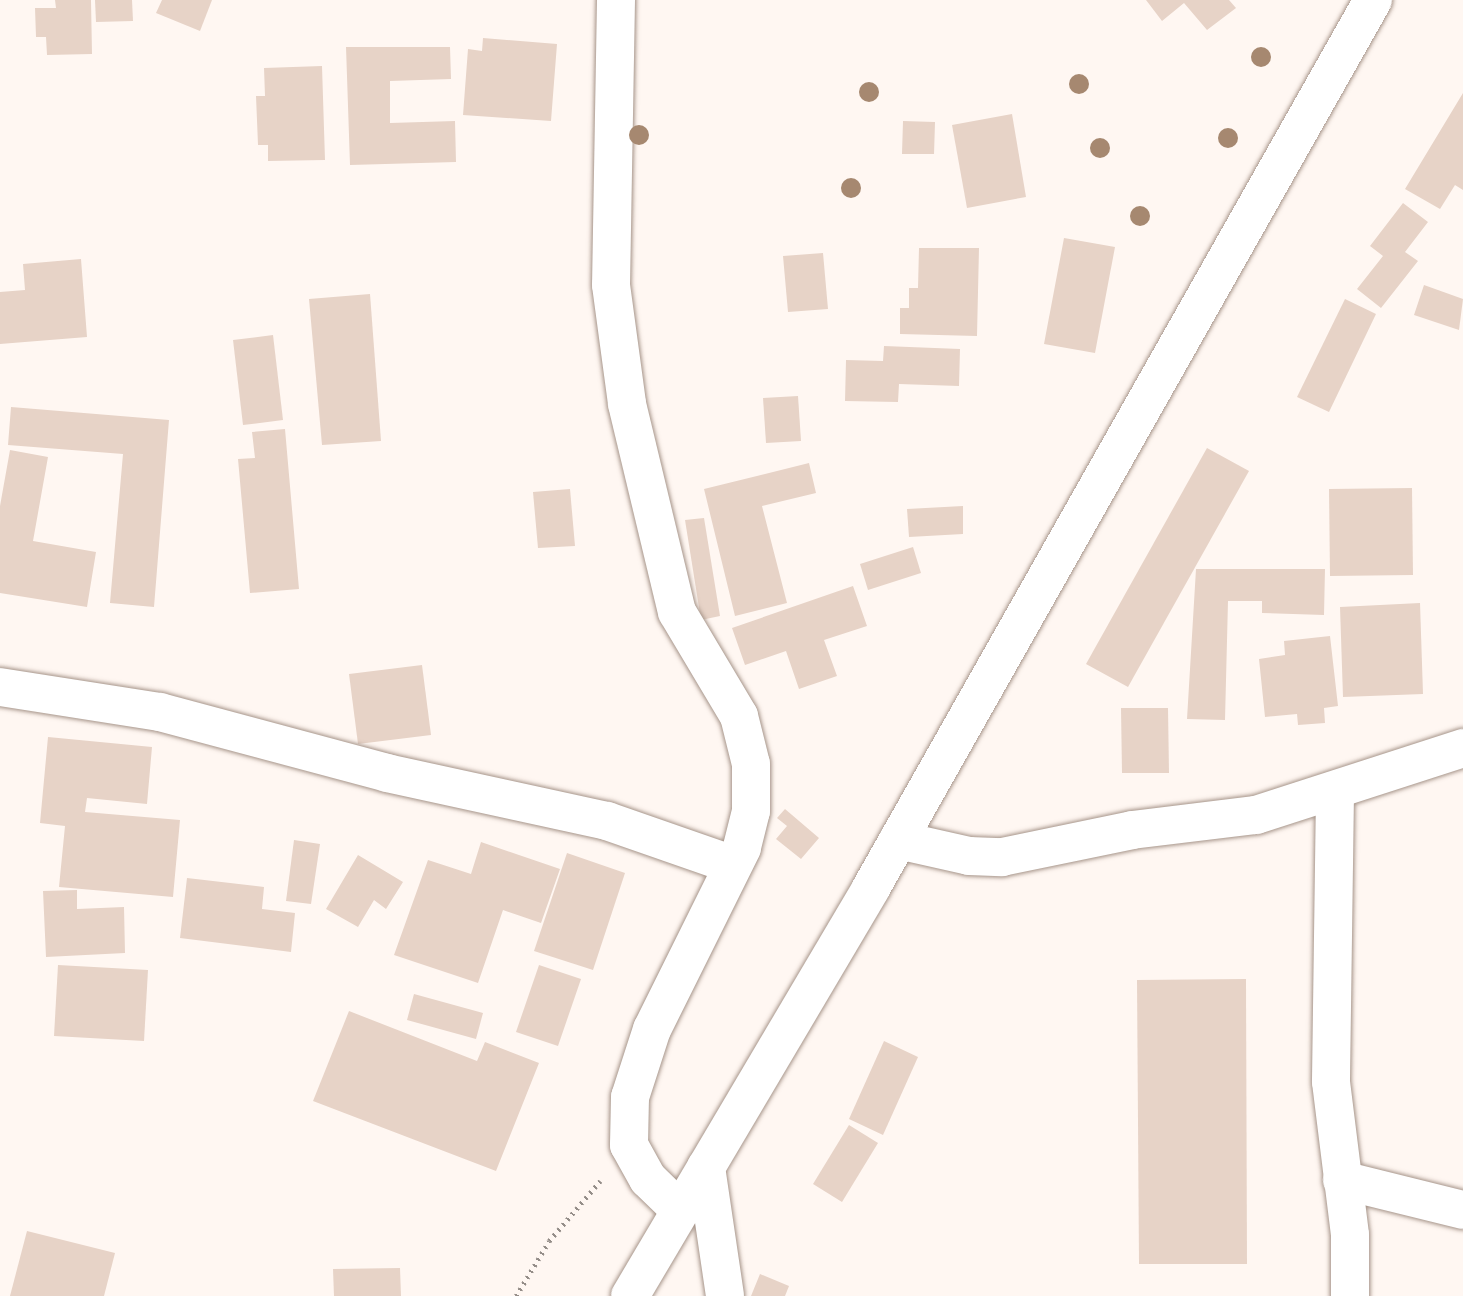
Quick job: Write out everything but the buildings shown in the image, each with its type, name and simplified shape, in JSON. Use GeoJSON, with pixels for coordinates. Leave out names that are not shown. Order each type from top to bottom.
{"type":"FeatureCollection","features":[{"type":"Feature","properties":{"kind":"street"},"geometry":{"type":"LineString","coordinates":[[616,0],[611,285],[627,404],[677,612],[739,716],[751,765],[751,811],[733,865],[652,1029],[630,1097],[629,1145],[648,1179],[680,1210]]}},
{"type":"Feature","properties":{"kind":"street"},"geometry":{"type":"LineString","coordinates":[[630,1296],[898,840],[1373,0]]}},
{"type":"Feature","properties":{"kind":"street"},"geometry":{"type":"LineString","coordinates":[[0,687],[160,712],[387,773],[607,821],[733,865]]}},
{"type":"Feature","properties":{"kind":"street"},"geometry":{"type":"LineString","coordinates":[[898,840],[969,856],[1002,857],[1132,830],[1256,815],[1335,793],[1463,748]]}},
{"type":"Feature","properties":{"kind":"street"},"geometry":{"type":"LineString","coordinates":[[1335,793],[1331,1082],[1350,1235],[1350,1296]]}},
{"type":"Feature","properties":{"kind":"street"},"geometry":{"type":"LineString","coordinates":[[706,1167],[726,1296]]}},
{"type":"Feature","properties":{"kind":"street"},"geometry":{"type":"LineString","coordinates":[[1342,1180],[1463,1210]]}},
{"type":"Feature","properties":{"kind":"path"},"geometry":{"type":"LineString","coordinates":[[516,1296],[549,1241],[629,1145]]}}]}
